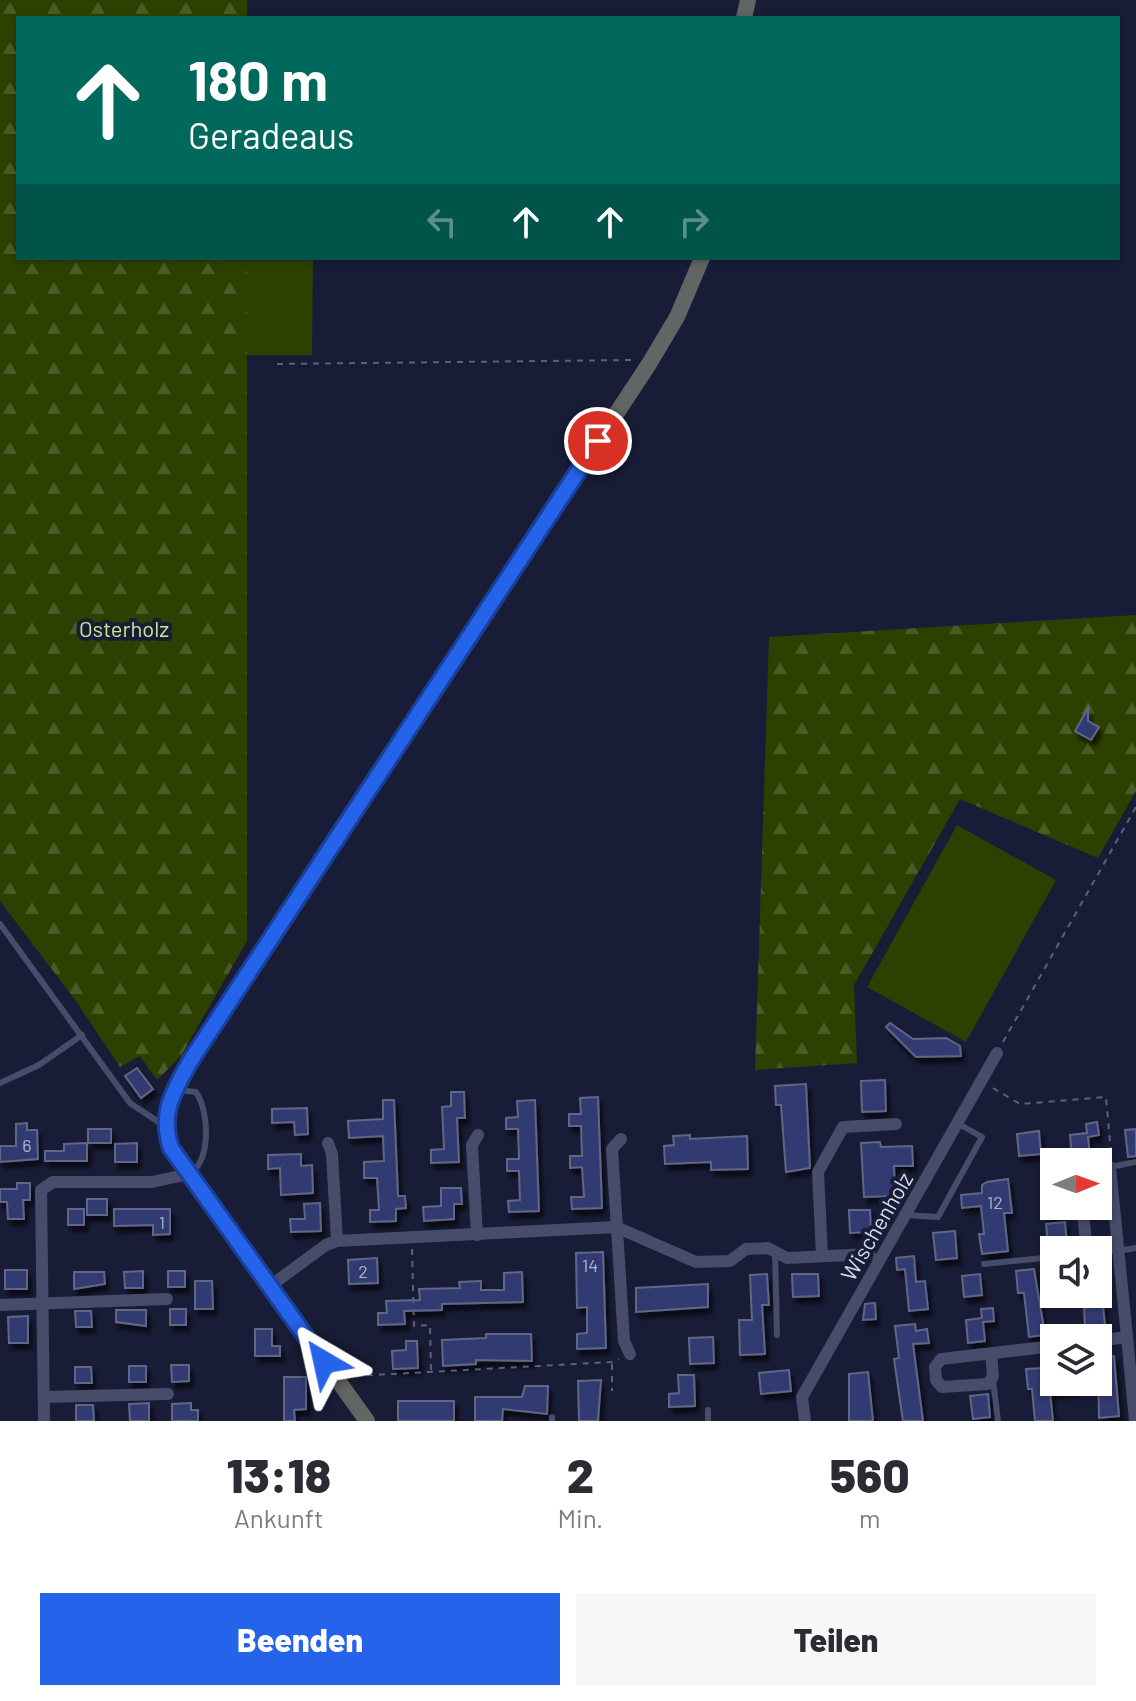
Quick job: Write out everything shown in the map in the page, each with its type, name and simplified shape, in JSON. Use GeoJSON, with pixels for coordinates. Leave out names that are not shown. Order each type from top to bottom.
{"type":"FeatureCollection","features":[{"type":"Feature","properties":{"kind":"main road"},"geometry":{"type":"LineString","coordinates":[[367,1421],[171,1148],[165,1126],[172,1092],[649,364],[677,317],[701,260]]}},
{"type":"Feature","properties":{"kind":"street","name":"Wischenholz"},"geometry":{"type":"LineString","coordinates":[[805,1421],[802,1397],[997,1053]]}},
{"type":"Feature","properties":{"kind":"street"},"geometry":{"type":"LineString","coordinates":[[822,1255],[818,1172],[843,1127],[896,1124]]}},
{"type":"Feature","properties":{"kind":"street"},"geometry":{"type":"LineString","coordinates":[[477,1235],[472,1145],[478,1135]]}},
{"type":"Feature","properties":{"kind":"street"},"geometry":{"type":"LineString","coordinates":[[621,1139],[612,1149],[624,1341],[630,1354]]}},
{"type":"Feature","properties":{"kind":"street"},"geometry":{"type":"LineString","coordinates":[[328,1143],[332,1154],[337,1241]]}},
{"type":"Feature","properties":{"kind":"street"},"geometry":{"type":"LineString","coordinates":[[44,1421],[40,1199],[46,1184],[152,1182],[189,1174]]}},
{"type":"Feature","properties":{"kind":"street"},"geometry":{"type":"LineString","coordinates":[[1112,1214],[1130,1335],[1135,1421]]}},
{"type":"Feature","properties":{"kind":"street"},"geometry":{"type":"LineString","coordinates":[[1084,1220],[1087,1250],[1118,1249]]}},
{"type":"Feature","properties":{"kind":"street"},"geometry":{"type":"LineString","coordinates":[[270,1286],[326,1245],[337,1241],[412,1237],[616,1227],[696,1262],[730,1261],[746,1249],[768,1248],[787,1258],[870,1254]]}},
{"type":"Feature","properties":{"kind":"street"},"geometry":{"type":"LineString","coordinates":[[0,1305],[167,1299]]}},
{"type":"Feature","properties":{"kind":"street"},"geometry":{"type":"LineString","coordinates":[[991,1353],[993,1376],[988,1384],[942,1387],[936,1380],[935,1367],[941,1359],[991,1353],[1040,1348]]}},
{"type":"Feature","properties":{"kind":"street"},"geometry":{"type":"LineString","coordinates":[[44,1397],[168,1394]]}},
{"type":"Feature","properties":{"kind":"lane"},"geometry":{"type":"LineString","coordinates":[[0,924],[130,1103],[165,1126]]}},
{"type":"Feature","properties":{"kind":"lane"},"geometry":{"type":"LineString","coordinates":[[0,1083],[39,1065],[82,1035]]}},
{"type":"Feature","properties":{"kind":"lane"},"geometry":{"type":"LineString","coordinates":[[172,1092],[196,1092],[205,1105],[201,1160],[189,1174]]}},
{"type":"Feature","properties":{"kind":"lane"},"geometry":{"type":"LineString","coordinates":[[905,1215],[938,1217],[982,1137],[957,1123]]}},
{"type":"Feature","properties":{"kind":"lane"},"geometry":{"type":"LineString","coordinates":[[1112,1166],[1136,1162]]}},
{"type":"Feature","properties":{"kind":"lane"},"geometry":{"type":"LineString","coordinates":[[1118,1249],[1136,1248]]}},
{"type":"Feature","properties":{"kind":"lane"},"geometry":{"type":"LineString","coordinates":[[775,1251],[777,1335]]}},
{"type":"Feature","properties":{"kind":"lane"},"geometry":{"type":"LineString","coordinates":[[984,1264],[1040,1258]]}},
{"type":"Feature","properties":{"kind":"lane"},"geometry":{"type":"LineString","coordinates":[[993,1376],[998,1421]]}},
{"type":"Feature","properties":{"kind":"lane"},"geometry":{"type":"LineString","coordinates":[[708,1410],[708,1421]]}},
{"type":"Feature","properties":{"kind":"path"},"geometry":{"type":"LineString","coordinates":[[277,364],[607,358],[649,364]]}},
{"type":"Feature","properties":{"kind":"path"},"geometry":{"type":"LineString","coordinates":[[997,1053],[1136,807]]}},
{"type":"Feature","properties":{"kind":"path"},"geometry":{"type":"LineString","coordinates":[[981,1081],[1020,1104],[1106,1097],[1105,1148]]}},
{"type":"Feature","properties":{"kind":"path"},"geometry":{"type":"LineString","coordinates":[[412,1237],[414,1326],[430,1325],[431,1372]]}},
{"type":"Feature","properties":{"kind":"path"},"geometry":{"type":"LineString","coordinates":[[339,1383],[357,1375],[612,1362],[630,1354]]}},
{"type":"Feature","properties":{"kind":"path"},"geometry":{"type":"LineString","coordinates":[[612,1362],[612,1391]]}},
{"type":"Feature","properties":{"kind":"green space","name":"Osterholz"},"geometry":{"type":"Polygon","coordinates":[[[0,0],[247,0],[247,16],[16,16],[16,260],[247,260],[247,941],[181,1056],[157,1080],[140,1056],[120,1067],[76,1001],[0,901],[0,0]]]}},
{"type":"Feature","properties":{"kind":"green space"},"geometry":{"type":"Polygon","coordinates":[[[247,260],[313,260],[312,355],[247,355],[247,260]]]}},
{"type":"Feature","properties":{"kind":"green space"},"geometry":{"type":"Polygon","coordinates":[[[1136,615],[1136,791],[1098,858],[960,799],[854,985],[857,1063],[755,1070],[769,637],[1136,615]]]}},
{"type":"Feature","properties":{"kind":"green space"},"geometry":{"type":"Polygon","coordinates":[[[957,825],[1056,880],[966,1042],[867,987],[957,825]]]}},
{"type":"Feature","properties":{"kind":"building"},"geometry":{"type":"Polygon","coordinates":[[[1088,708],[1088,721],[1099,727],[1091,740],[1075,731],[1088,708]]]}},
{"type":"Feature","properties":{"kind":"building"},"geometry":{"type":"Polygon","coordinates":[[[890,1023],[913,1039],[946,1038],[960,1046],[961,1056],[916,1057],[886,1027],[890,1023]]]}},
{"type":"Feature","properties":{"kind":"building"},"geometry":{"type":"Polygon","coordinates":[[[137,1068],[153,1089],[141,1098],[125,1076],[137,1068]]]}},
{"type":"Feature","properties":{"kind":"building"},"geometry":{"type":"Polygon","coordinates":[[[885,1080],[886,1111],[862,1112],[861,1081],[885,1080]]]}},
{"type":"Feature","properties":{"kind":"building"},"geometry":{"type":"Polygon","coordinates":[[[806,1084],[810,1168],[786,1172],[781,1105],[776,1105],[775,1086],[806,1084]]]}},
{"type":"Feature","properties":{"kind":"building"},"geometry":{"type":"Polygon","coordinates":[[[451,1092],[464,1092],[465,1118],[457,1118],[459,1162],[431,1163],[431,1150],[444,1149],[442,1107],[451,1106],[451,1092]]]}},
{"type":"Feature","properties":{"kind":"building"},"geometry":{"type":"Polygon","coordinates":[[[598,1097],[602,1208],[572,1209],[571,1197],[584,1197],[582,1167],[570,1168],[570,1156],[582,1156],[581,1126],[569,1126],[569,1114],[581,1114],[580,1098],[598,1097]]]}},
{"type":"Feature","properties":{"kind":"building"},"geometry":{"type":"Polygon","coordinates":[[[383,1100],[394,1100],[398,1196],[405,1196],[406,1208],[396,1209],[396,1221],[370,1222],[370,1210],[379,1210],[377,1178],[364,1178],[364,1162],[384,1161],[383,1136],[349,1138],[348,1121],[383,1119],[383,1100]]]}},
{"type":"Feature","properties":{"kind":"building"},"geometry":{"type":"Polygon","coordinates":[[[535,1100],[539,1211],[509,1212],[508,1201],[520,1200],[519,1171],[507,1171],[507,1159],[519,1159],[518,1129],[506,1129],[506,1118],[518,1117],[517,1101],[535,1100]]]}},
{"type":"Feature","properties":{"kind":"building"},"geometry":{"type":"Polygon","coordinates":[[[307,1108],[308,1134],[295,1135],[294,1122],[272,1123],[272,1109],[307,1108]]]}},
{"type":"Feature","properties":{"kind":"building"},"geometry":{"type":"Polygon","coordinates":[[[1097,1122],[1099,1135],[1088,1137],[1089,1148],[1071,1148],[1070,1135],[1087,1133],[1086,1124],[1097,1122]]]}},
{"type":"Feature","properties":{"kind":"building"},"geometry":{"type":"Polygon","coordinates":[[[27,1123],[27,1130],[37,1130],[38,1159],[0,1162],[0,1146],[16,1146],[16,1124],[27,1123]]]}},
{"type":"Feature","properties":{"kind":"building"},"geometry":{"type":"Polygon","coordinates":[[[88,1129],[111,1129],[111,1143],[88,1143],[88,1129]]]}},
{"type":"Feature","properties":{"kind":"building"},"geometry":{"type":"Polygon","coordinates":[[[1136,1129],[1136,1156],[1128,1157],[1125,1130],[1136,1129]]]}},
{"type":"Feature","properties":{"kind":"building"},"geometry":{"type":"Polygon","coordinates":[[[1039,1131],[1040,1154],[1019,1156],[1017,1134],[1039,1131]]]}},
{"type":"Feature","properties":{"kind":"building"},"geometry":{"type":"Polygon","coordinates":[[[690,1135],[690,1139],[747,1136],[748,1169],[711,1170],[711,1162],[665,1164],[664,1146],[674,1145],[673,1136],[690,1135]]]}},
{"type":"Feature","properties":{"kind":"building"},"geometry":{"type":"Polygon","coordinates":[[[880,1142],[881,1147],[912,1146],[913,1166],[894,1166],[895,1196],[864,1197],[861,1143],[880,1142]]]}},
{"type":"Feature","properties":{"kind":"building"},"geometry":{"type":"Polygon","coordinates":[[[87,1143],[87,1161],[45,1161],[45,1151],[64,1151],[64,1144],[87,1143]]]}},
{"type":"Feature","properties":{"kind":"building"},"geometry":{"type":"Polygon","coordinates":[[[137,1143],[137,1162],[115,1162],[115,1144],[137,1143]]]}},
{"type":"Feature","properties":{"kind":"building"},"geometry":{"type":"Polygon","coordinates":[[[301,1154],[301,1166],[312,1165],[313,1193],[281,1195],[280,1168],[268,1169],[268,1155],[301,1154]]]}},
{"type":"Feature","properties":{"kind":"building"},"geometry":{"type":"Polygon","coordinates":[[[1008,1179],[1012,1213],[1004,1213],[1008,1251],[982,1254],[979,1234],[984,1234],[981,1206],[962,1208],[961,1195],[982,1193],[982,1185],[987,1182],[1008,1179]]]}},
{"type":"Feature","properties":{"kind":"building"},"geometry":{"type":"Polygon","coordinates":[[[17,1183],[30,1183],[30,1200],[23,1200],[24,1219],[8,1219],[7,1202],[0,1202],[0,1189],[17,1189],[17,1183]]]}},
{"type":"Feature","properties":{"kind":"building"},"geometry":{"type":"Polygon","coordinates":[[[441,1188],[461,1188],[462,1204],[454,1204],[454,1219],[424,1221],[423,1207],[441,1206],[441,1188]]]}},
{"type":"Feature","properties":{"kind":"building"},"geometry":{"type":"Polygon","coordinates":[[[87,1199],[107,1199],[107,1215],[87,1215],[87,1199]]]}},
{"type":"Feature","properties":{"kind":"building"},"geometry":{"type":"Polygon","coordinates":[[[320,1203],[321,1231],[291,1232],[290,1219],[305,1219],[304,1204],[320,1203]]]}},
{"type":"Feature","properties":{"kind":"building"},"geometry":{"type":"Polygon","coordinates":[[[68,1209],[84,1209],[84,1225],[68,1225],[68,1209]]]}},
{"type":"Feature","properties":{"kind":"building"},"geometry":{"type":"Polygon","coordinates":[[[114,1209],[170,1209],[170,1234],[153,1235],[153,1225],[114,1226],[114,1209]]]}},
{"type":"Feature","properties":{"kind":"building"},"geometry":{"type":"Polygon","coordinates":[[[849,1210],[870,1210],[871,1232],[850,1233],[849,1210]]]}},
{"type":"Feature","properties":{"kind":"building"},"geometry":{"type":"Polygon","coordinates":[[[1065,1222],[1066,1236],[1047,1236],[1046,1224],[1065,1222]]]}},
{"type":"Feature","properties":{"kind":"building"},"geometry":{"type":"Polygon","coordinates":[[[955,1231],[957,1258],[936,1260],[933,1233],[955,1231]]]}},
{"type":"Feature","properties":{"kind":"building"},"geometry":{"type":"Polygon","coordinates":[[[603,1252],[606,1348],[577,1349],[577,1334],[587,1333],[587,1307],[577,1308],[576,1253],[603,1252]]]}},
{"type":"Feature","properties":{"kind":"building"},"geometry":{"type":"Polygon","coordinates":[[[914,1256],[916,1282],[925,1281],[928,1309],[909,1311],[905,1269],[897,1270],[896,1258],[914,1256]]]}},
{"type":"Feature","properties":{"kind":"building"},"geometry":{"type":"Polygon","coordinates":[[[377,1258],[378,1283],[349,1284],[348,1260],[377,1258]]]}},
{"type":"Feature","properties":{"kind":"building"},"geometry":{"type":"Polygon","coordinates":[[[1034,1269],[1043,1324],[1040,1324],[1040,1336],[1029,1337],[1024,1293],[1018,1293],[1016,1271],[1034,1269]]]}},
{"type":"Feature","properties":{"kind":"building"},"geometry":{"type":"Polygon","coordinates":[[[5,1270],[27,1270],[27,1289],[5,1289],[5,1270]]]}},
{"type":"Feature","properties":{"kind":"building"},"geometry":{"type":"Polygon","coordinates":[[[143,1271],[143,1288],[125,1288],[124,1272],[143,1271]]]}},
{"type":"Feature","properties":{"kind":"building"},"geometry":{"type":"Polygon","coordinates":[[[168,1271],[185,1271],[185,1287],[168,1287],[168,1271]]]}},
{"type":"Feature","properties":{"kind":"building"},"geometry":{"type":"Polygon","coordinates":[[[74,1272],[104,1272],[105,1284],[74,1289],[74,1272]]]}},
{"type":"Feature","properties":{"kind":"building"},"geometry":{"type":"Polygon","coordinates":[[[522,1272],[523,1302],[442,1304],[442,1310],[404,1311],[405,1324],[378,1325],[378,1313],[387,1313],[386,1301],[420,1300],[419,1289],[460,1288],[459,1282],[481,1281],[481,1290],[504,1290],[504,1273],[522,1272]]]}},
{"type":"Feature","properties":{"kind":"building"},"geometry":{"type":"Polygon","coordinates":[[[767,1274],[769,1305],[762,1305],[765,1354],[740,1355],[739,1320],[752,1320],[750,1275],[767,1274]]]}},
{"type":"Feature","properties":{"kind":"building"},"geometry":{"type":"Polygon","coordinates":[[[792,1274],[818,1274],[819,1296],[793,1297],[792,1274]]]}},
{"type":"Feature","properties":{"kind":"building"},"geometry":{"type":"Polygon","coordinates":[[[980,1274],[982,1295],[964,1297],[962,1276],[980,1274]]]}},
{"type":"Feature","properties":{"kind":"building"},"geometry":{"type":"Polygon","coordinates":[[[195,1281],[212,1281],[213,1309],[195,1309],[195,1281]]]}},
{"type":"Feature","properties":{"kind":"building"},"geometry":{"type":"Polygon","coordinates":[[[708,1284],[708,1307],[636,1312],[636,1288],[708,1284]]]}},
{"type":"Feature","properties":{"kind":"building"},"geometry":{"type":"Polygon","coordinates":[[[875,1303],[876,1319],[863,1320],[865,1304],[875,1303]]]}},
{"type":"Feature","properties":{"kind":"building"},"geometry":{"type":"Polygon","coordinates":[[[993,1308],[994,1321],[983,1322],[985,1341],[968,1343],[966,1320],[982,1318],[981,1309],[993,1308]]]}},
{"type":"Feature","properties":{"kind":"building"},"geometry":{"type":"Polygon","coordinates":[[[1084,1308],[1103,1308],[1105,1324],[1085,1324],[1084,1308]]]}},
{"type":"Feature","properties":{"kind":"building"},"geometry":{"type":"Polygon","coordinates":[[[170,1309],[186,1309],[186,1325],[170,1325],[170,1309]]]}},
{"type":"Feature","properties":{"kind":"building"},"geometry":{"type":"Polygon","coordinates":[[[116,1310],[146,1310],[146,1326],[116,1322],[116,1310]]]}},
{"type":"Feature","properties":{"kind":"building"},"geometry":{"type":"Polygon","coordinates":[[[75,1311],[91,1311],[92,1327],[76,1327],[75,1311]]]}},
{"type":"Feature","properties":{"kind":"building"},"geometry":{"type":"Polygon","coordinates":[[[28,1316],[28,1343],[9,1343],[8,1317],[28,1316]]]}},
{"type":"Feature","properties":{"kind":"building"},"geometry":{"type":"Polygon","coordinates":[[[915,1324],[916,1331],[927,1329],[929,1343],[913,1344],[923,1421],[903,1421],[894,1359],[899,1358],[895,1326],[915,1324]]]}},
{"type":"Feature","properties":{"kind":"building"},"geometry":{"type":"Polygon","coordinates":[[[255,1329],[272,1329],[272,1346],[280,1346],[280,1356],[255,1356],[255,1329]]]}},
{"type":"Feature","properties":{"kind":"building"},"geometry":{"type":"Polygon","coordinates":[[[486,1334],[531,1334],[532,1361],[476,1360],[476,1364],[443,1366],[442,1340],[486,1338],[486,1334]]]}},
{"type":"Feature","properties":{"kind":"building"},"geometry":{"type":"Polygon","coordinates":[[[713,1337],[714,1363],[690,1364],[689,1338],[713,1337]]]}},
{"type":"Feature","properties":{"kind":"building"},"geometry":{"type":"Polygon","coordinates":[[[406,1341],[417,1341],[418,1368],[393,1369],[392,1351],[406,1350],[406,1341]]]}},
{"type":"Feature","properties":{"kind":"building"},"geometry":{"type":"Polygon","coordinates":[[[1112,1356],[1119,1416],[1099,1418],[1099,1396],[1112,1396],[1112,1356]]]}},
{"type":"Feature","properties":{"kind":"building"},"geometry":{"type":"Polygon","coordinates":[[[171,1365],[189,1365],[189,1381],[172,1382],[171,1365]]]}},
{"type":"Feature","properties":{"kind":"building"},"geometry":{"type":"Polygon","coordinates":[[[129,1366],[146,1366],[146,1382],[129,1382],[129,1366]]]}},
{"type":"Feature","properties":{"kind":"building"},"geometry":{"type":"Polygon","coordinates":[[[75,1367],[91,1367],[92,1383],[75,1383],[75,1367]]]}},
{"type":"Feature","properties":{"kind":"building"},"geometry":{"type":"Polygon","coordinates":[[[1040,1368],[1040,1396],[1050,1396],[1053,1421],[1035,1421],[1032,1389],[1028,1389],[1026,1369],[1040,1368]]]}},
{"type":"Feature","properties":{"kind":"building"},"geometry":{"type":"Polygon","coordinates":[[[789,1370],[791,1391],[761,1394],[759,1373],[789,1370]]]}},
{"type":"Feature","properties":{"kind":"building"},"geometry":{"type":"Polygon","coordinates":[[[868,1372],[873,1421],[849,1421],[849,1374],[868,1372]]]}},
{"type":"Feature","properties":{"kind":"building"},"geometry":{"type":"Polygon","coordinates":[[[678,1375],[694,1375],[695,1406],[669,1407],[669,1394],[679,1393],[678,1375]]]}},
{"type":"Feature","properties":{"kind":"building"},"geometry":{"type":"Polygon","coordinates":[[[284,1377],[306,1377],[306,1409],[294,1410],[295,1421],[284,1421],[284,1377]]]}},
{"type":"Feature","properties":{"kind":"building"},"geometry":{"type":"Polygon","coordinates":[[[601,1380],[598,1421],[579,1421],[578,1381],[601,1380]]]}},
{"type":"Feature","properties":{"kind":"building"},"geometry":{"type":"Polygon","coordinates":[[[525,1386],[548,1386],[547,1414],[503,1409],[502,1421],[475,1421],[475,1397],[522,1397],[525,1386]]]}},
{"type":"Feature","properties":{"kind":"building"},"geometry":{"type":"Polygon","coordinates":[[[988,1394],[990,1417],[973,1419],[970,1396],[988,1394]]]}},
{"type":"Feature","properties":{"kind":"building"},"geometry":{"type":"Polygon","coordinates":[[[398,1401],[454,1401],[454,1421],[398,1421],[398,1401]]]}},
{"type":"Feature","properties":{"kind":"building"},"geometry":{"type":"Polygon","coordinates":[[[149,1403],[149,1421],[130,1421],[129,1404],[149,1403]]]}},
{"type":"Feature","properties":{"kind":"building"},"geometry":{"type":"Polygon","coordinates":[[[191,1403],[191,1410],[198,1410],[198,1421],[172,1421],[172,1404],[191,1403]]]}},
{"type":"Feature","properties":{"kind":"building"},"geometry":{"type":"Polygon","coordinates":[[[76,1405],[93,1405],[94,1421],[76,1421],[76,1405]]]}},
{"type":"Feature","properties":{"kind":"route"},"geometry":{"type":"LineString","coordinates":[[324,1362],[171,1148],[165,1126],[166,1110],[172,1092],[191,1060],[598,441]]}}]}
